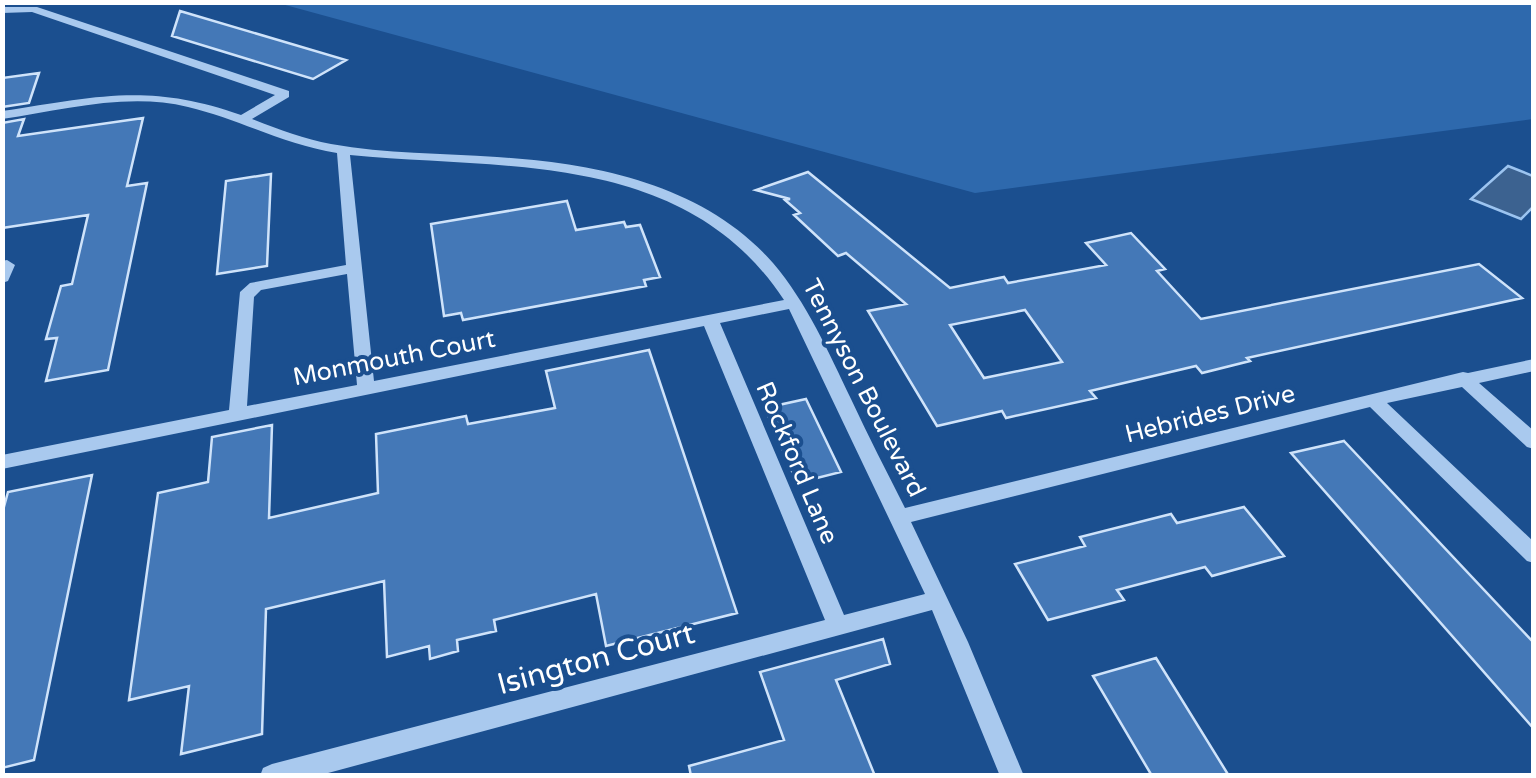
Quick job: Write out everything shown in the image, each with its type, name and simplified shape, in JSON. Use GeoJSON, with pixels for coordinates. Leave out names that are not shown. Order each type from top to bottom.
{"type":"FeatureCollection","features":[{"type":"Feature","properties":{"kind":"street"},"geometry":{"type":"LineString","coordinates":[[2,10],[33,9],[285,94],[240,120]]}},
{"type":"Feature","properties":{"kind":"street","name":"Tennyson Boulevard"},"geometry":{"type":"LineString","coordinates":[[2,115],[158,98],[190,103],[295,140],[343,150],[567,168],[650,188],[718,223],[747,245],[794,303],[900,517],[974,678],[1012,776]]}},
{"type":"Feature","properties":{"kind":"street"},"geometry":{"type":"LineString","coordinates":[[343,150],[366,389]]}},
{"type":"Feature","properties":{"kind":"street"},"geometry":{"type":"LineString","coordinates":[[2,266],[6,265],[2,278]]}},
{"type":"Feature","properties":{"kind":"street"},"geometry":{"type":"LineString","coordinates":[[238,415],[246,296],[256,286],[355,268]]}},
{"type":"Feature","properties":{"kind":"street","name":"Monmouth Court"},"geometry":{"type":"LineString","coordinates":[[2,462],[794,303]]}},
{"type":"Feature","properties":{"kind":"street","name":"Rockford Lane"},"geometry":{"type":"LineString","coordinates":[[710,320],[838,626]]}},
{"type":"Feature","properties":{"kind":"street","name":"Hebrides Drive"},"geometry":{"type":"LineString","coordinates":[[900,517],[1463,378],[1534,364]]}},
{"type":"Feature","properties":{"kind":"street"},"geometry":{"type":"LineString","coordinates":[[1463,378],[1534,442]]}},
{"type":"Feature","properties":{"kind":"street"},"geometry":{"type":"LineString","coordinates":[[1373,400],[1534,555]]}},
{"type":"Feature","properties":{"kind":"street","name":"Isington Court"},"geometry":{"type":"LineString","coordinates":[[272,776],[936,600]]}},
{"type":"Feature","properties":{"kind":"shaded area"},"geometry":{"type":"Polygon","coordinates":[[[278,3],[1533,3],[1533,119],[975,193],[278,3]]]}},
{"type":"Feature","properties":{"kind":"shaded area"},"geometry":{"type":"Polygon","coordinates":[[[1508,166],[1533,176],[1533,207],[1521,219],[1471,199],[1508,166]]]}},
{"type":"Feature","properties":{"kind":"building"},"geometry":{"type":"Polygon","coordinates":[[[180,11],[346,60],[313,79],[172,36],[180,11]]]}},
{"type":"Feature","properties":{"kind":"building"},"geometry":{"type":"Polygon","coordinates":[[[39,73],[29,103],[2,107],[2,78],[39,73]]]}},
{"type":"Feature","properties":{"kind":"building"},"geometry":{"type":"Polygon","coordinates":[[[143,118],[127,186],[147,183],[108,370],[46,381],[57,338],[46,339],[61,286],[72,284],[88,215],[2,228],[2,123],[24,119],[18,136],[143,118]]]}},
{"type":"Feature","properties":{"kind":"building"},"geometry":{"type":"Polygon","coordinates":[[[808,172],[950,288],[1004,277],[1008,283],[1106,265],[1086,243],[1131,233],[1165,269],[1157,271],[1201,319],[1479,264],[1522,298],[1247,358],[1250,361],[1202,373],[1196,366],[1090,391],[1096,398],[1006,418],[1002,411],[937,426],[868,311],[906,304],[846,253],[838,256],[794,215],[800,213],[785,200],[790,199],[756,190],[808,172]],[[1025,310],[950,325],[984,378],[1062,362],[1025,310]]]}},
{"type":"Feature","properties":{"kind":"building"},"geometry":{"type":"Polygon","coordinates":[[[271,174],[267,266],[217,274],[226,181],[271,174]]]}},
{"type":"Feature","properties":{"kind":"building"},"geometry":{"type":"Polygon","coordinates":[[[567,201],[576,230],[624,222],[626,227],[640,225],[660,277],[644,280],[646,286],[463,320],[461,313],[444,316],[431,224],[567,201]]]}},
{"type":"Feature","properties":{"kind":"building"},"geometry":{"type":"Polygon","coordinates":[[[649,350],[737,613],[606,646],[596,594],[494,620],[496,631],[457,640],[458,651],[430,659],[429,646],[387,657],[384,581],[266,609],[262,734],[181,754],[189,686],[129,700],[158,493],[208,482],[212,437],[272,425],[269,518],[378,493],[376,434],[466,416],[468,424],[555,408],[546,371],[649,350]]]}},
{"type":"Feature","properties":{"kind":"building"},"geometry":{"type":"Polygon","coordinates":[[[806,399],[841,472],[797,483],[765,408],[806,399]]]}},
{"type":"Feature","properties":{"kind":"building"},"geometry":{"type":"Polygon","coordinates":[[[1344,441],[1534,643],[1534,729],[1291,453],[1344,441]]]}},
{"type":"Feature","properties":{"kind":"building"},"geometry":{"type":"Polygon","coordinates":[[[92,475],[34,760],[2,768],[2,514],[8,492],[92,475]]]}},
{"type":"Feature","properties":{"kind":"building"},"geometry":{"type":"Polygon","coordinates":[[[1244,507],[1284,556],[1212,576],[1205,567],[1117,590],[1124,600],[1048,620],[1015,564],[1085,546],[1080,537],[1171,514],[1177,523],[1244,507]]]}},
{"type":"Feature","properties":{"kind":"building"},"geometry":{"type":"Polygon","coordinates":[[[883,639],[890,664],[836,680],[875,776],[691,776],[689,766],[784,740],[760,672],[883,639]]]}},
{"type":"Feature","properties":{"kind":"building"},"geometry":{"type":"Polygon","coordinates":[[[1156,658],[1229,776],[1152,776],[1093,676],[1156,658]]]}}]}
